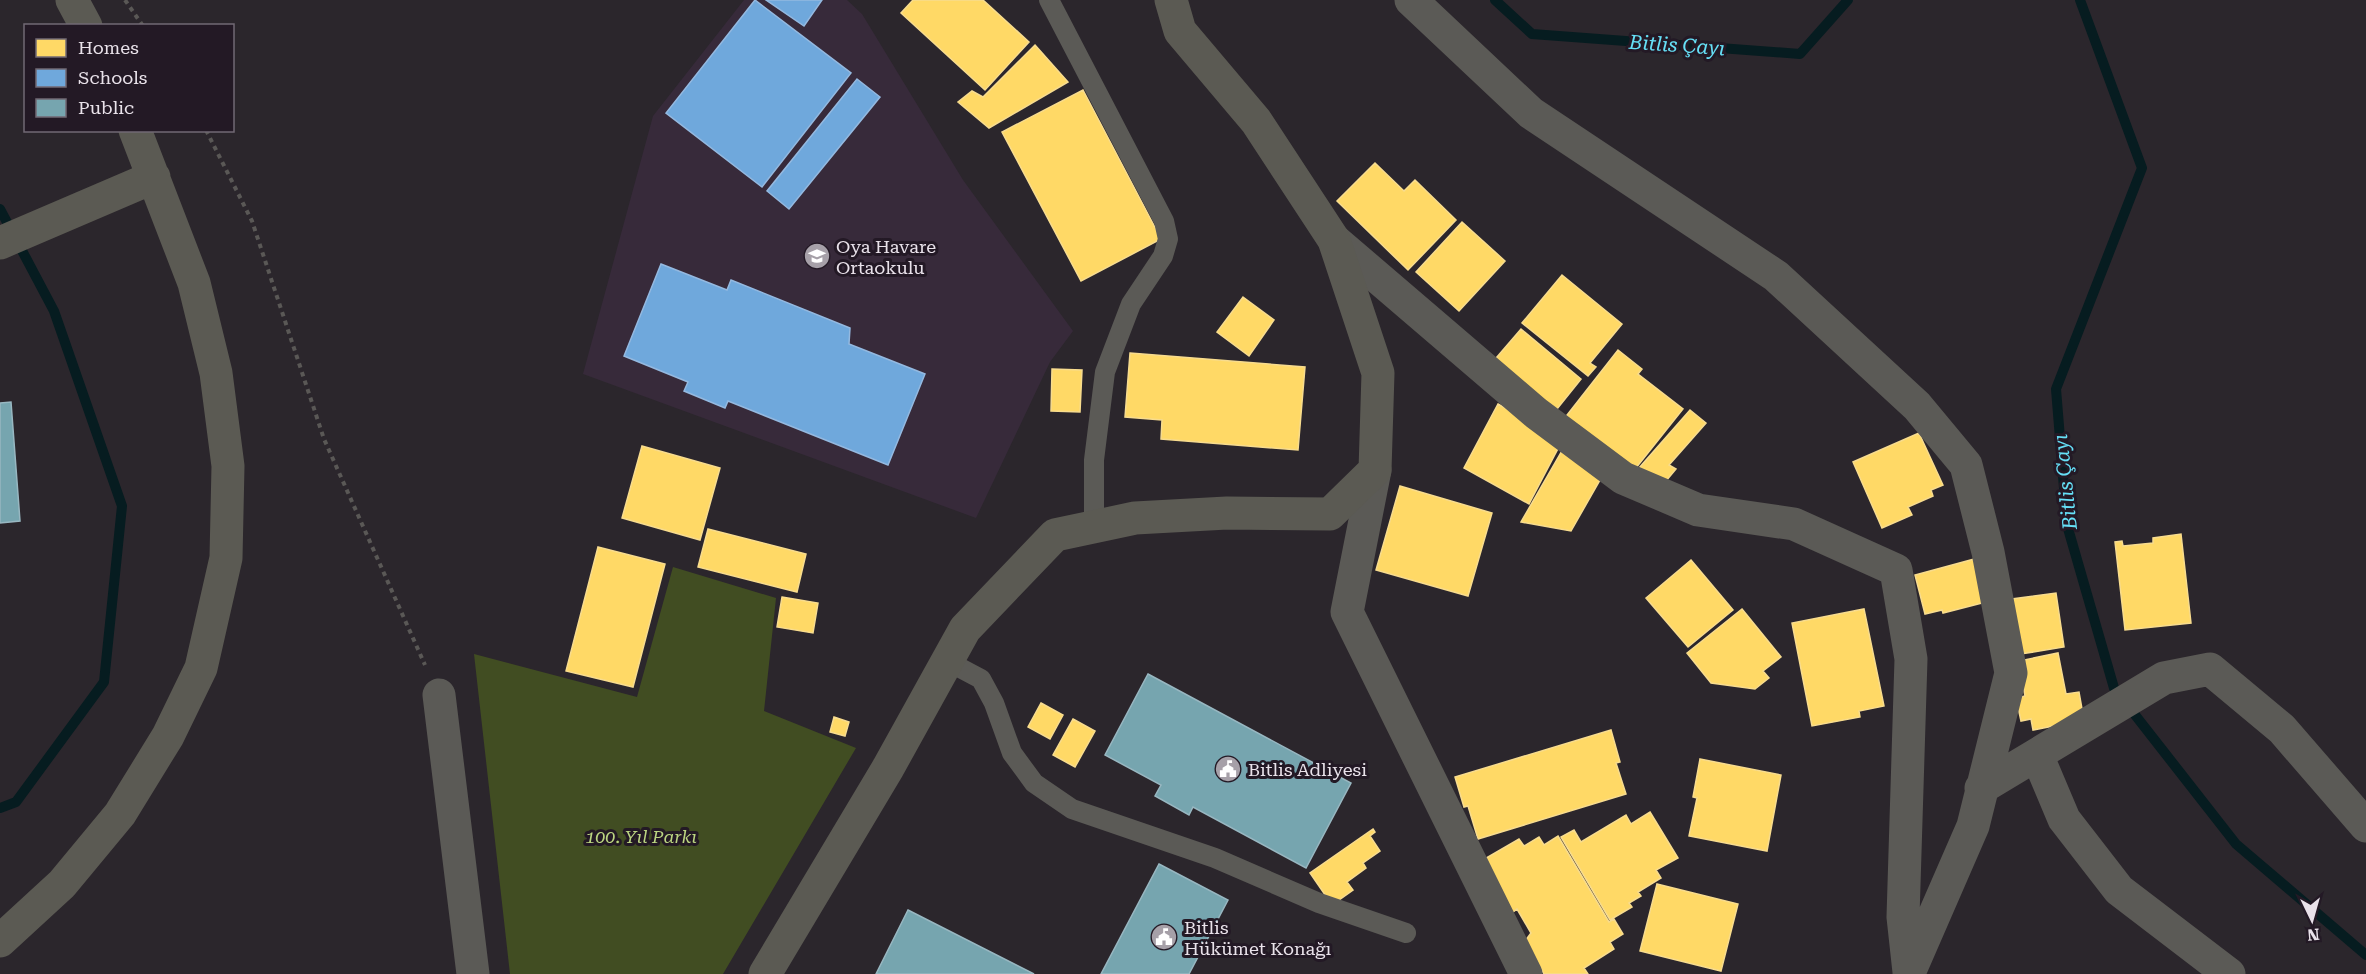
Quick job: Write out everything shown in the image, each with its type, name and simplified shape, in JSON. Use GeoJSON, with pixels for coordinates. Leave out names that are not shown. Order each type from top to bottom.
{"type":"FeatureCollection","features":[{"type":"Feature","properties":{"kind":"street"},"geometry":{"type":"LineString","coordinates":[[72,0],[85,24]]}},
{"type":"Feature","properties":{"kind":"street"},"geometry":{"type":"LineString","coordinates":[[1171,0],[1180,32],[1256,121],[1334,240],[1377,373],[1375,470],[1347,612],[1526,974]]}},
{"type":"Feature","properties":{"kind":"street"},"geometry":{"type":"LineString","coordinates":[[1411,0],[1531,113],[1776,276],[1917,406],[1966,465],[1988,552],[2011,674],[1973,826],[1909,973]]}},
{"type":"Feature","properties":{"kind":"street"},"geometry":{"type":"LineString","coordinates":[[0,941],[62,884],[112,823],[168,736],[201,668],[226,558],[228,466],[216,373],[194,283],[136,132]]}},
{"type":"Feature","properties":{"kind":"street"},"geometry":{"type":"LineString","coordinates":[[0,243],[154,177]]}},
{"type":"Feature","properties":{"kind":"street"},"geometry":{"type":"LineString","coordinates":[[1334,240],[1536,413],[1623,478],[1698,510],[1794,524],[1896,570],[1911,658],[1903,916],[1909,973]]}},
{"type":"Feature","properties":{"kind":"street"},"geometry":{"type":"LineString","coordinates":[[765,974],[888,768],[965,629],[1055,535],[1135,518],[1227,513],[1330,514],[1375,470]]}},
{"type":"Feature","properties":{"kind":"street"},"geometry":{"type":"LineString","coordinates":[[1981,788],[2164,678],[2210,669],[2283,729],[2366,826]]}},
{"type":"Feature","properties":{"kind":"street"},"geometry":{"type":"LineString","coordinates":[[439,696],[472,974]]}},
{"type":"Feature","properties":{"kind":"street"},"geometry":{"type":"LineString","coordinates":[[2037,755],[2064,819],[2119,890],[2229,974]]}},
{"type":"Feature","properties":{"kind":"lane"},"geometry":{"type":"LineString","coordinates":[[1049,0],[1164,221],[1168,239],[1163,256],[1131,304],[1106,372],[1094,460],[1094,527]]}},
{"type":"Feature","properties":{"kind":"lane"},"geometry":{"type":"LineString","coordinates":[[947,661],[981,679],[994,703],[1012,753],[1034,783],[1072,809],[1215,858],[1319,903],[1406,933]]}},
{"type":"Feature","properties":{"kind":"path"},"geometry":{"type":"LineString","coordinates":[[125,0],[142,24]]}},
{"type":"Feature","properties":{"kind":"path"},"geometry":{"type":"LineString","coordinates":[[207,132],[252,220],[324,439],[439,696]]}},
{"type":"Feature","properties":{"kind":"shaded area","name":"Oya Havare Ortaokulu"},"geometry":{"type":"Polygon","coordinates":[[[744,0],[847,0],[862,14],[963,180],[1073,331],[1050,362],[976,518],[583,374],[653,116],[744,0]]]}},
{"type":"Feature","properties":{"kind":"green space","name":"100. Yıl Parkı"},"geometry":{"type":"Polygon","coordinates":[[[673,567],[776,598],[764,711],[856,748],[723,974],[510,974],[474,654],[637,697],[673,567]]]}},
{"type":"Feature","properties":{"kind":"building: Homes"},"geometry":{"type":"Polygon","coordinates":[[[913,0],[983,0],[1029,42],[985,90],[901,13],[913,0]]]}},
{"type":"Feature","properties":{"kind":"building: Homes"},"geometry":{"type":"Polygon","coordinates":[[[1035,45],[1068,82],[989,128],[958,102],[972,91],[983,97],[1035,45]]]}},
{"type":"Feature","properties":{"kind":"building: Homes"},"geometry":{"type":"Polygon","coordinates":[[[1083,90],[1161,239],[1081,281],[1002,132],[1083,90]]]}},
{"type":"Feature","properties":{"kind":"building: Homes"},"geometry":{"type":"Polygon","coordinates":[[[1375,163],[1404,191],[1415,180],[1456,220],[1408,270],[1337,201],[1375,163]]]}},
{"type":"Feature","properties":{"kind":"building: Homes"},"geometry":{"type":"Polygon","coordinates":[[[1462,222],[1505,261],[1459,311],[1416,272],[1462,222]]]}},
{"type":"Feature","properties":{"kind":"building: Homes"},"geometry":{"type":"Polygon","coordinates":[[[1562,275],[1622,324],[1590,363],[1596,367],[1588,376],[1522,323],[1562,275]]]}},
{"type":"Feature","properties":{"kind":"building: Homes"},"geometry":{"type":"Polygon","coordinates":[[[1243,297],[1274,320],[1249,356],[1217,332],[1243,297]]]}},
{"type":"Feature","properties":{"kind":"building: Homes"},"geometry":{"type":"Polygon","coordinates":[[[1521,329],[1581,379],[1553,414],[1491,364],[1521,329]]]}},
{"type":"Feature","properties":{"kind":"building: Homes"},"geometry":{"type":"Polygon","coordinates":[[[1618,350],[1642,369],[1638,374],[1683,409],[1632,473],[1564,419],[1618,350]]]}},
{"type":"Feature","properties":{"kind":"building: Homes"},"geometry":{"type":"Polygon","coordinates":[[[1130,353],[1305,367],[1298,450],[1161,439],[1162,420],[1125,417],[1130,353]]]}},
{"type":"Feature","properties":{"kind":"building: Homes"},"geometry":{"type":"Polygon","coordinates":[[[1052,369],[1082,370],[1080,412],[1051,411],[1052,369]]]}},
{"type":"Feature","properties":{"kind":"building: Homes"},"geometry":{"type":"Polygon","coordinates":[[[1498,404],[1563,439],[1529,504],[1464,468],[1498,404]]]}},
{"type":"Feature","properties":{"kind":"building: Homes"},"geometry":{"type":"Polygon","coordinates":[[[1690,410],[1706,423],[1669,465],[1676,469],[1661,487],[1639,468],[1690,410]]]}},
{"type":"Feature","properties":{"kind":"building: Homes"},"geometry":{"type":"Polygon","coordinates":[[[1919,433],[1943,485],[1931,490],[1933,496],[1908,507],[1912,515],[1882,528],[1853,462],[1919,433]]]}},
{"type":"Feature","properties":{"kind":"building: Homes"},"geometry":{"type":"Polygon","coordinates":[[[642,446],[720,468],[700,540],[622,518],[642,446]]]}},
{"type":"Feature","properties":{"kind":"building: Homes"},"geometry":{"type":"Polygon","coordinates":[[[1563,449],[1604,473],[1571,531],[1521,522],[1563,449]]]}},
{"type":"Feature","properties":{"kind":"building: Homes"},"geometry":{"type":"Polygon","coordinates":[[[1400,486],[1492,513],[1468,596],[1376,570],[1400,486]]]}},
{"type":"Feature","properties":{"kind":"building: Homes"},"geometry":{"type":"Polygon","coordinates":[[[708,529],[806,554],[797,592],[698,567],[708,529]]]}},
{"type":"Feature","properties":{"kind":"building: Homes"},"geometry":{"type":"Polygon","coordinates":[[[2181,534],[2191,623],[2125,630],[2115,542],[2122,541],[2123,546],[2153,543],[2153,538],[2181,534]]]}},
{"type":"Feature","properties":{"kind":"building: Homes"},"geometry":{"type":"Polygon","coordinates":[[[598,547],[665,564],[633,687],[566,671],[598,547]]]}},
{"type":"Feature","properties":{"kind":"building: Homes"},"geometry":{"type":"Polygon","coordinates":[[[1978,558],[1990,601],[1943,613],[1942,610],[1925,614],[1915,575],[1978,558]]]}},
{"type":"Feature","properties":{"kind":"building: Homes"},"geometry":{"type":"Polygon","coordinates":[[[1691,560],[1733,610],[1688,647],[1646,598],[1691,560]]]}},
{"type":"Feature","properties":{"kind":"building: Homes"},"geometry":{"type":"Polygon","coordinates":[[[2056,593],[2064,647],[2021,654],[2012,599],[2056,593]]]}},
{"type":"Feature","properties":{"kind":"building: Homes"},"geometry":{"type":"Polygon","coordinates":[[[782,597],[818,603],[813,633],[777,627],[782,597]]]}},
{"type":"Feature","properties":{"kind":"building: Homes"},"geometry":{"type":"Polygon","coordinates":[[[1742,609],[1781,657],[1763,671],[1769,678],[1755,689],[1711,683],[1687,653],[1742,609]]]}},
{"type":"Feature","properties":{"kind":"building: Homes"},"geometry":{"type":"Polygon","coordinates":[[[1864,609],[1884,706],[1859,711],[1860,717],[1812,726],[1792,623],[1864,609]]]}},
{"type":"Feature","properties":{"kind":"building: Homes"},"geometry":{"type":"Polygon","coordinates":[[[2058,653],[2066,694],[2079,692],[2084,720],[2033,730],[2031,719],[2021,721],[2016,698],[2025,696],[2019,661],[2058,653]]]}},
{"type":"Feature","properties":{"kind":"building: Homes"},"geometry":{"type":"Polygon","coordinates":[[[1041,703],[1063,715],[1050,739],[1028,727],[1041,703]]]}},
{"type":"Feature","properties":{"kind":"building: Homes"},"geometry":{"type":"Polygon","coordinates":[[[834,717],[849,722],[845,736],[830,732],[834,717]]]}},
{"type":"Feature","properties":{"kind":"building: Homes"},"geometry":{"type":"Polygon","coordinates":[[[1073,719],[1095,731],[1075,767],[1053,755],[1073,719]]]}},
{"type":"Feature","properties":{"kind":"building: Homes"},"geometry":{"type":"Polygon","coordinates":[[[1611,730],[1620,762],[1616,763],[1626,794],[1478,839],[1468,806],[1464,807],[1455,777],[1611,730]]]}},
{"type":"Feature","properties":{"kind":"building: Homes"},"geometry":{"type":"Polygon","coordinates":[[[1700,759],[1781,775],[1767,851],[1689,836],[1697,798],[1693,797],[1700,759]]]}},
{"type":"Feature","properties":{"kind":"building: Homes"},"geometry":{"type":"Polygon","coordinates":[[[1650,812],[1678,858],[1656,870],[1661,878],[1638,892],[1641,896],[1629,903],[1632,907],[1610,920],[1561,837],[1574,830],[1581,842],[1626,815],[1631,824],[1650,812]]]}},
{"type":"Feature","properties":{"kind":"building: Homes"},"geometry":{"type":"Polygon","coordinates":[[[1373,829],[1375,832],[1370,836],[1380,851],[1363,863],[1366,868],[1347,882],[1353,890],[1332,905],[1310,873],[1373,829]]]}},
{"type":"Feature","properties":{"kind":"building: Homes"},"geometry":{"type":"Polygon","coordinates":[[[1558,836],[1609,922],[1614,919],[1623,934],[1610,942],[1614,949],[1584,968],[1588,974],[1544,974],[1525,941],[1531,933],[1517,909],[1512,913],[1481,861],[1519,839],[1524,846],[1539,837],[1544,845],[1558,836]]]}},
{"type":"Feature","properties":{"kind":"building: Homes"},"geometry":{"type":"Polygon","coordinates":[[[1657,884],[1738,904],[1721,971],[1640,951],[1657,884]]]}},
{"type":"Feature","properties":{"kind":"building: Schools"},"geometry":{"type":"Polygon","coordinates":[[[755,0],[851,73],[762,187],[666,113],[755,0]]]}},
{"type":"Feature","properties":{"kind":"building: Schools"},"geometry":{"type":"Polygon","coordinates":[[[766,0],[822,0],[804,26],[766,0]]]}},
{"type":"Feature","properties":{"kind":"building: Schools"},"geometry":{"type":"Polygon","coordinates":[[[857,79],[880,97],[789,209],[767,191],[857,79]]]}},
{"type":"Feature","properties":{"kind":"building: Schools"},"geometry":{"type":"Polygon","coordinates":[[[661,264],[727,290],[731,280],[850,328],[849,344],[925,374],[888,465],[728,401],[725,408],[684,391],[688,382],[624,356],[661,264]]]}},
{"type":"Feature","properties":{"kind":"building: Public"},"geometry":{"type":"Polygon","coordinates":[[[11,402],[20,521],[0,523],[0,403],[11,402]]]}},
{"type":"Feature","properties":{"kind":"building: Public","name":"Bitlis Adliyesi"},"geometry":{"type":"Polygon","coordinates":[[[1148,674],[1351,783],[1306,868],[1193,807],[1189,815],[1155,796],[1161,785],[1105,755],[1148,674]]]}},
{"type":"Feature","properties":{"kind":"building: Public","name":"Bitlis Hükümet Konağı"},"geometry":{"type":"Polygon","coordinates":[[[1159,864],[1228,900],[1189,974],[1101,974],[1159,864]]]}},
{"type":"Feature","properties":{"kind":"building: Public"},"geometry":{"type":"Polygon","coordinates":[[[908,910],[1034,974],[876,974],[908,910]]]}},
{"type":"Feature","properties":{"kind":"waterway","name":"Bitlis Çayı"},"geometry":{"type":"LineString","coordinates":[[1495,0],[1532,34],[1800,54],[1848,0]]}},
{"type":"Feature","properties":{"kind":"waterway","name":"Bitlis Çayı"},"geometry":{"type":"LineString","coordinates":[[2080,0],[2142,168],[2056,389],[2067,525],[2114,688],[2236,844],[2366,955]]}},
{"type":"Feature","properties":{"kind":"waterway"},"geometry":{"type":"LineString","coordinates":[[0,209],[54,311],[122,506],[104,682],[16,802],[0,808]]}},
{"type":"Feature","properties":{"kind":"place","name":"Oya Havare Ortaokulu"},"geometry":{"type":"Point","coordinates":[817,256]}},
{"type":"Feature","properties":{"kind":"place","name":"Bitlis Adliyesi"},"geometry":{"type":"Point","coordinates":[1228,769]}},
{"type":"Feature","properties":{"kind":"place","name":"Bitlis Hükümet Konağı"},"geometry":{"type":"Point","coordinates":[1164,937]}}]}
